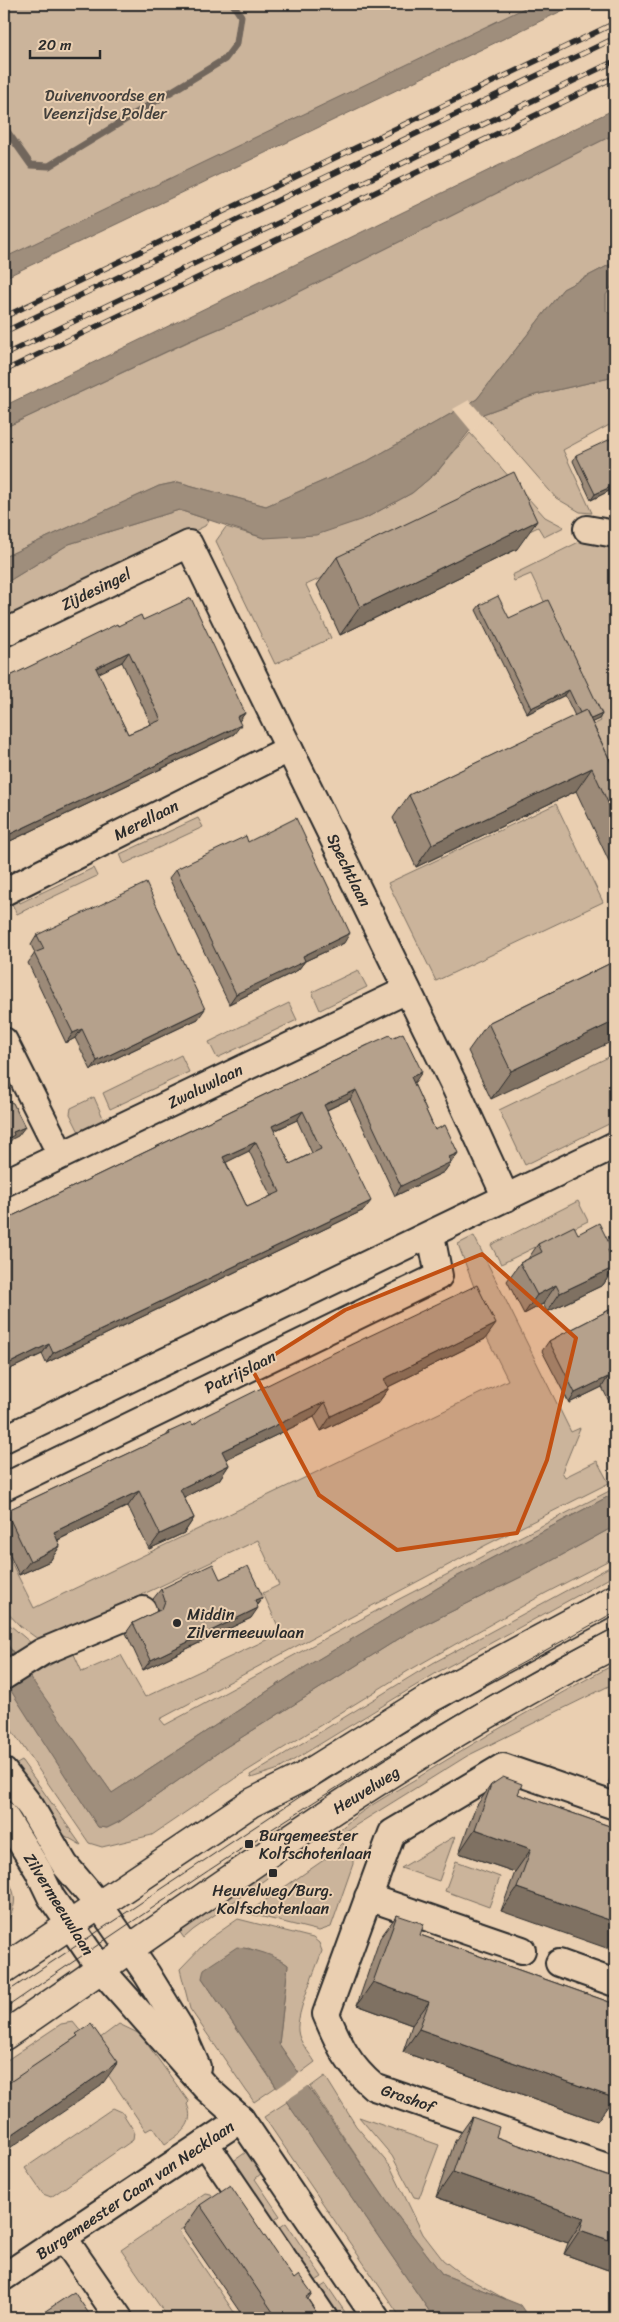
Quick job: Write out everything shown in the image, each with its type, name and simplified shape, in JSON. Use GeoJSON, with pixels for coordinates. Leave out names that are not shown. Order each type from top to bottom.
{"type":"FeatureCollection","features":[{"type":"Feature","properties":{"kind":"main road"},"geometry":{"type":"LineString","coordinates":[[4,1969],[251,1803],[305,1776],[427,1700],[615,1599]]}},
{"type":"Feature","properties":{"kind":"main road","name":"Heuvelweg"},"geometry":{"type":"LineString","coordinates":[[4,2036],[320,1818],[509,1702],[615,1644]]}},
{"type":"Feature","properties":{"kind":"street"},"geometry":{"type":"LineString","coordinates":[[587,529],[615,534]]}},
{"type":"Feature","properties":{"kind":"street","name":"Zijdesingel"},"geometry":{"type":"LineString","coordinates":[[4,633],[189,544]]}},
{"type":"Feature","properties":{"kind":"street","name":"Spechtlaan"},"geometry":{"type":"LineString","coordinates":[[189,544],[407,990],[506,1198]]}},
{"type":"Feature","properties":{"kind":"street","name":"Merellaan"},"geometry":{"type":"LineString","coordinates":[[4,892],[289,749]]}},
{"type":"Feature","properties":{"kind":"street","name":"Zwaluwlaan"},"geometry":{"type":"LineString","coordinates":[[4,1183],[407,990]]}},
{"type":"Feature","properties":{"kind":"street"},"geometry":{"type":"LineString","coordinates":[[4,1041],[61,1156]]}},
{"type":"Feature","properties":{"kind":"street"},"geometry":{"type":"LineString","coordinates":[[4,1440],[615,1146]]}},
{"type":"Feature","properties":{"kind":"street","name":"Patrijslaan"},"geometry":{"type":"LineString","coordinates":[[4,1487],[439,1276],[431,1235]]}},
{"type":"Feature","properties":{"kind":"street"},"geometry":{"type":"LineString","coordinates":[[4,1676],[36,1656],[143,1610]]}},
{"type":"Feature","properties":{"kind":"street","name":"Grashof"},"geometry":{"type":"LineString","coordinates":[[615,1806],[503,1767],[392,1833],[326,2014],[341,2051],[358,2074],[374,2087],[615,2170]]}},
{"type":"Feature","properties":{"kind":"street","name":"Zilvermeeuwlaan"},"geometry":{"type":"LineString","coordinates":[[4,1772],[31,1807],[65,1865],[98,1905],[129,1949]]}},
{"type":"Feature","properties":{"kind":"street","name":"Zilvermeeuwlaan"},"geometry":{"type":"LineString","coordinates":[[4,1815],[38,1870],[51,1897],[100,1968]]}},
{"type":"Feature","properties":{"kind":"street"},"geometry":{"type":"LineString","coordinates":[[368,1897],[522,1950]]}},
{"type":"Feature","properties":{"kind":"street"},"geometry":{"type":"LineString","coordinates":[[129,1949],[178,2026],[206,2088]]}},
{"type":"Feature","properties":{"kind":"street"},"geometry":{"type":"LineString","coordinates":[[559,1963],[615,1983]]}},
{"type":"Feature","properties":{"kind":"street"},"geometry":{"type":"LineString","coordinates":[[100,1968],[206,2088],[241,2119],[376,2318]]}},
{"type":"Feature","properties":{"kind":"street","name":"Burgemeester Caan van Necklaan"},"geometry":{"type":"LineString","coordinates":[[4,2277],[241,2119]]}},
{"type":"Feature","properties":{"kind":"street"},"geometry":{"type":"LineString","coordinates":[[205,2143],[324,2318]]}},
{"type":"Feature","properties":{"kind":"street"},"geometry":{"type":"LineString","coordinates":[[63,2237],[120,2318]]}},
{"type":"Feature","properties":{"kind":"highlighted area"},"geometry":{"type":"Polygon","coordinates":[[[482,1254],[576,1338],[547,1460],[517,1533],[397,1550],[319,1495],[252,1369],[345,1310],[482,1254]]]}},
{"type":"Feature","properties":{"kind":"green space","name":"Duivenvoordse en Veenzijdse Polder"},"geometry":{"type":"Polygon","coordinates":[[[4,4],[546,4],[4,266],[4,4]]]}},
{"type":"Feature","properties":{"kind":"green space"},"geometry":{"type":"Polygon","coordinates":[[[615,134],[615,262],[563,289],[477,399],[364,463],[266,506],[178,482],[159,486],[4,557],[4,428],[190,341],[261,311],[615,134]]]}},
{"type":"Feature","properties":{"kind":"green space"},"geometry":{"type":"Polygon","coordinates":[[[615,282],[615,317],[606,311],[606,294],[615,282]]]}},
{"type":"Feature","properties":{"kind":"green space"},"geometry":{"type":"Polygon","coordinates":[[[615,367],[615,422],[563,450],[592,513],[580,512],[556,498],[483,414],[535,395],[610,378],[611,369],[615,367]]]}},
{"type":"Feature","properties":{"kind":"green space"},"geometry":{"type":"Polygon","coordinates":[[[470,433],[545,517],[564,527],[544,537],[538,527],[515,538],[494,498],[306,585],[331,638],[275,664],[216,541],[226,527],[264,538],[366,518],[412,493],[437,472],[470,433]]]}},
{"type":"Feature","properties":{"kind":"green space"},"geometry":{"type":"Polygon","coordinates":[[[179,510],[209,520],[205,526],[4,623],[4,584],[69,544],[179,510]]]}},
{"type":"Feature","properties":{"kind":"green space"},"geometry":{"type":"Polygon","coordinates":[[[589,537],[615,546],[615,821],[581,731],[601,721],[531,574],[514,581],[512,575],[589,537]]]}},
{"type":"Feature","properties":{"kind":"green space"},"geometry":{"type":"Polygon","coordinates":[[[556,804],[603,902],[436,981],[388,883],[556,804]]]}},
{"type":"Feature","properties":{"kind":"green space"},"geometry":{"type":"Polygon","coordinates":[[[198,818],[203,827],[124,864],[120,854],[198,818]]]}},
{"type":"Feature","properties":{"kind":"green space"},"geometry":{"type":"Polygon","coordinates":[[[93,868],[97,876],[17,914],[9,898],[16,895],[20,903],[93,868]]]}},
{"type":"Feature","properties":{"kind":"green space"},"geometry":{"type":"Polygon","coordinates":[[[358,970],[367,987],[320,1010],[312,992],[358,970]]]}},
{"type":"Feature","properties":{"kind":"green space"},"geometry":{"type":"Polygon","coordinates":[[[289,1003],[297,1020],[217,1058],[209,1042],[289,1003]]]}},
{"type":"Feature","properties":{"kind":"green space"},"geometry":{"type":"Polygon","coordinates":[[[615,1054],[615,1121],[525,1165],[499,1110],[615,1054]]]}},
{"type":"Feature","properties":{"kind":"green space"},"geometry":{"type":"Polygon","coordinates":[[[181,1055],[189,1072],[110,1109],[103,1093],[181,1055]]]}},
{"type":"Feature","properties":{"kind":"green space"},"geometry":{"type":"Polygon","coordinates":[[[94,1097],[104,1120],[79,1132],[70,1114],[71,1108],[94,1097]]]}},
{"type":"Feature","properties":{"kind":"green space"},"geometry":{"type":"Polygon","coordinates":[[[578,1201],[588,1221],[501,1264],[491,1245],[578,1201]]]}},
{"type":"Feature","properties":{"kind":"green space"},"geometry":{"type":"Polygon","coordinates":[[[474,1236],[571,1432],[580,1428],[562,1472],[565,1477],[597,1461],[609,1483],[486,1545],[160,1719],[165,1725],[378,1610],[615,1488],[615,1493],[456,1577],[297,1672],[112,1793],[29,1677],[73,1652],[82,1672],[121,1655],[145,1697],[281,1633],[263,1593],[279,1585],[258,1540],[42,1642],[20,1626],[4,1609],[4,1548],[34,1608],[508,1380],[468,1300],[477,1295],[458,1244],[474,1236]]]}},
{"type":"Feature","properties":{"kind":"green space"},"geometry":{"type":"Polygon","coordinates":[[[615,1526],[615,1557],[544,1594],[408,1671],[237,1777],[152,1835],[102,1847],[89,1843],[4,1719],[4,1692],[10,1688],[98,1827],[107,1828],[119,1822],[223,1749],[408,1633],[533,1571],[615,1526]]]}},
{"type":"Feature","properties":{"kind":"green space"},"geometry":{"type":"Polygon","coordinates":[[[615,1564],[615,1575],[438,1672],[279,1769],[251,1778],[250,1775],[433,1663],[615,1564]]]}},
{"type":"Feature","properties":{"kind":"green space"},"geometry":{"type":"Polygon","coordinates":[[[4,1620],[31,1643],[14,1653],[4,1640],[4,1620]]]}},
{"type":"Feature","properties":{"kind":"green space"},"geometry":{"type":"Polygon","coordinates":[[[615,1664],[615,1683],[467,1756],[329,1842],[346,1824],[380,1800],[514,1720],[615,1664]]]}},
{"type":"Feature","properties":{"kind":"green space"},"geometry":{"type":"Polygon","coordinates":[[[22,1761],[81,1845],[62,1834],[15,1765],[22,1761]]]}},
{"type":"Feature","properties":{"kind":"green space"},"geometry":{"type":"Polygon","coordinates":[[[455,1836],[439,1881],[401,1868],[455,1836]]]}},
{"type":"Feature","properties":{"kind":"green space"},"geometry":{"type":"Polygon","coordinates":[[[343,1843],[353,1859],[353,1864],[331,1927],[319,1931],[247,1913],[331,1855],[343,1843]]]}},
{"type":"Feature","properties":{"kind":"green space"},"geometry":{"type":"Polygon","coordinates":[[[456,1861],[500,1877],[489,1907],[445,1891],[456,1861]]]}},
{"type":"Feature","properties":{"kind":"green space"},"geometry":{"type":"Polygon","coordinates":[[[258,1870],[273,1874],[184,1938],[176,1927],[258,1870]]]}},
{"type":"Feature","properties":{"kind":"green space"},"geometry":{"type":"Polygon","coordinates":[[[4,1872],[12,1888],[15,1900],[12,1912],[4,1928],[4,1872]]]}},
{"type":"Feature","properties":{"kind":"green space"},"geometry":{"type":"Polygon","coordinates":[[[238,1919],[313,1938],[319,1943],[322,1951],[303,2003],[298,2023],[300,2039],[315,2062],[299,2074],[279,2044],[288,1965],[281,1960],[248,1948],[202,1978],[276,2087],[254,2102],[190,2009],[180,1969],[208,1940],[238,1919]]]}},
{"type":"Feature","properties":{"kind":"green space"},"geometry":{"type":"Polygon","coordinates":[[[73,2022],[82,2033],[4,2087],[4,2062],[61,2024],[73,2022]]]}},
{"type":"Feature","properties":{"kind":"green space"},"geometry":{"type":"Polygon","coordinates":[[[119,2024],[140,2034],[189,2102],[187,2104],[189,2111],[188,2123],[181,2132],[165,2144],[153,2127],[146,2131],[92,2051],[99,2039],[119,2024]]]}},
{"type":"Feature","properties":{"kind":"green space"},"geometry":{"type":"Polygon","coordinates":[[[325,2076],[356,2126],[390,2166],[423,2234],[443,2260],[461,2274],[505,2299],[442,2274],[390,2206],[310,2087],[325,2076]]]}},
{"type":"Feature","properties":{"kind":"green space"},"geometry":{"type":"Polygon","coordinates":[[[287,2102],[434,2318],[401,2318],[264,2117],[287,2102]]]}},
{"type":"Feature","properties":{"kind":"green space"},"geometry":{"type":"Polygon","coordinates":[[[113,2108],[122,2112],[134,2131],[133,2140],[51,2197],[43,2194],[25,2168],[113,2108]]]}},
{"type":"Feature","properties":{"kind":"green space"},"geometry":{"type":"Polygon","coordinates":[[[359,2117],[439,2145],[419,2198],[414,2197],[392,2156],[359,2117]]]}},
{"type":"Feature","properties":{"kind":"green space"},"geometry":{"type":"Polygon","coordinates":[[[249,2150],[264,2171],[255,2179],[280,2216],[268,2225],[228,2165],[249,2150]]]}},
{"type":"Feature","properties":{"kind":"green space"},"geometry":{"type":"Polygon","coordinates":[[[205,2193],[211,2194],[226,2215],[213,2206],[179,2231],[238,2318],[168,2318],[121,2250],[205,2193]]]}},
{"type":"Feature","properties":{"kind":"green space"},"geometry":{"type":"Polygon","coordinates":[[[286,2223],[322,2277],[309,2285],[273,2232],[286,2223]]]}},
{"type":"Feature","properties":{"kind":"green space"},"geometry":{"type":"Polygon","coordinates":[[[326,2284],[349,2318],[331,2318],[313,2292],[326,2284]]]}},
{"type":"Feature","properties":{"kind":"shaded area"},"geometry":{"type":"Polygon","coordinates":[[[533,4],[576,4],[4,278],[4,258],[533,4]]]}},
{"type":"Feature","properties":{"kind":"shaded area"},"geometry":{"type":"Polygon","coordinates":[[[615,109],[615,134],[261,311],[189,341],[4,428],[4,406],[615,109]]]}},
{"type":"Feature","properties":{"kind":"shaded area"},"geometry":{"type":"Polygon","coordinates":[[[615,262],[615,282],[606,295],[606,311],[615,317],[615,367],[611,369],[610,378],[535,395],[483,414],[437,472],[412,493],[366,518],[316,535],[264,538],[179,510],[69,544],[4,584],[4,557],[159,486],[178,482],[266,506],[364,463],[477,399],[563,289],[615,262]]]}},
{"type":"Feature","properties":{"kind":"shaded area"},"geometry":{"type":"Polygon","coordinates":[[[615,1493],[615,1526],[533,1571],[408,1633],[223,1749],[119,1822],[107,1828],[98,1827],[4,1680],[4,1640],[112,1793],[297,1672],[456,1577],[615,1493]]]}},
{"type":"Feature","properties":{"kind":"shaded area"},"geometry":{"type":"Polygon","coordinates":[[[237,1947],[264,1953],[288,1965],[279,2044],[390,2206],[442,2274],[520,2305],[529,2318],[434,2318],[202,1978],[204,1969],[237,1947]]]}},
{"type":"Feature","properties":{"kind":"pier"},"geometry":{"type":"Polygon","coordinates":[[[469,400],[484,417],[473,433],[453,409],[469,400]]]}},
{"type":"Feature","properties":{"kind":"pier"},"geometry":{"type":"Polygon","coordinates":[[[301,2072],[311,2084],[284,2102],[275,2090],[301,2072]]]}},
{"type":"Feature","properties":{"kind":"building"},"geometry":{"type":"Polygon","coordinates":[[[615,437],[615,485],[595,494],[576,455],[615,437]]]}},
{"type":"Feature","properties":{"kind":"building"},"geometry":{"type":"Polygon","coordinates":[[[514,472],[537,521],[360,607],[337,557],[514,472]]]}},
{"type":"Feature","properties":{"kind":"building"},"geometry":{"type":"Polygon","coordinates":[[[498,596],[509,618],[548,600],[602,714],[591,719],[586,710],[580,713],[569,690],[531,708],[480,605],[498,596]]]}},
{"type":"Feature","properties":{"kind":"building"},"geometry":{"type":"Polygon","coordinates":[[[191,598],[245,713],[237,717],[241,725],[6,836],[8,838],[4,840],[4,679],[117,624],[118,626],[141,615],[143,620],[191,598]],[[129,652],[96,668],[128,734],[161,720],[129,652]]]}},
{"type":"Feature","properties":{"kind":"building"},"geometry":{"type":"Polygon","coordinates":[[[586,710],[615,771],[615,818],[592,768],[432,844],[409,795],[586,710]]]}},
{"type":"Feature","properties":{"kind":"building"},"geometry":{"type":"Polygon","coordinates":[[[296,818],[350,933],[303,956],[305,961],[236,994],[176,869],[246,836],[248,842],[296,818]]]}},
{"type":"Feature","properties":{"kind":"building"},"geometry":{"type":"Polygon","coordinates":[[[146,883],[205,1009],[97,1061],[82,1029],[73,1033],[34,953],[44,949],[37,935],[146,883]]]}},
{"type":"Feature","properties":{"kind":"building"},"geometry":{"type":"Polygon","coordinates":[[[615,961],[615,1021],[511,1071],[488,1023],[615,961]]]}},
{"type":"Feature","properties":{"kind":"building"},"geometry":{"type":"Polygon","coordinates":[[[403,1033],[422,1072],[411,1077],[435,1130],[445,1125],[458,1153],[449,1157],[451,1162],[401,1186],[356,1090],[324,1105],[371,1201],[53,1353],[49,1344],[4,1366],[4,1220],[368,1045],[390,1035],[392,1038],[403,1033]],[[303,1111],[272,1126],[290,1164],[321,1149],[303,1111]],[[256,1142],[223,1157],[247,1207],[280,1192],[256,1142]]]}},
{"type":"Feature","properties":{"kind":"building"},"geometry":{"type":"Polygon","coordinates":[[[4,1099],[13,1103],[25,1127],[13,1132],[14,1135],[4,1141],[4,1099]]]}},
{"type":"Feature","properties":{"kind":"building"},"geometry":{"type":"Polygon","coordinates":[[[599,1223],[612,1249],[608,1250],[615,1267],[560,1293],[556,1285],[537,1295],[520,1263],[542,1252],[538,1244],[574,1226],[578,1234],[599,1223]]]}},
{"type":"Feature","properties":{"kind":"building"},"geometry":{"type":"Polygon","coordinates":[[[477,1285],[496,1324],[384,1379],[389,1388],[331,1416],[325,1402],[222,1451],[229,1465],[180,1489],[194,1518],[160,1534],[139,1491],[54,1532],[60,1546],[30,1561],[6,1511],[170,1434],[169,1432],[191,1422],[193,1425],[205,1416],[308,1365],[477,1285]]]}},
{"type":"Feature","properties":{"kind":"building"},"geometry":{"type":"Polygon","coordinates":[[[615,1307],[615,1392],[608,1377],[575,1393],[549,1341],[615,1307]]]}},
{"type":"Feature","properties":{"kind":"building","name":"Middin Zilvermeeuwlaan"},"geometry":{"type":"Polygon","coordinates":[[[213,1564],[220,1579],[248,1566],[263,1597],[255,1600],[258,1608],[151,1660],[133,1623],[162,1609],[165,1601],[161,1589],[213,1564]]]}},
{"type":"Feature","properties":{"kind":"building"},"geometry":{"type":"Polygon","coordinates":[[[503,1777],[522,1784],[518,1794],[615,1828],[615,1922],[517,1888],[531,1849],[475,1829],[491,1785],[503,1777]]]}},
{"type":"Feature","properties":{"kind":"building"},"geometry":{"type":"Polygon","coordinates":[[[397,1915],[424,1924],[420,1935],[615,2004],[614,2098],[419,2029],[429,2002],[373,1982],[397,1915]]]}},
{"type":"Feature","properties":{"kind":"building"},"geometry":{"type":"Polygon","coordinates":[[[91,2024],[118,2062],[4,2140],[4,2086],[78,2036],[76,2034],[91,2024]]]}},
{"type":"Feature","properties":{"kind":"building"},"geometry":{"type":"Polygon","coordinates":[[[472,2117],[499,2127],[496,2137],[615,2179],[615,2242],[580,2230],[584,2218],[453,2172],[472,2117]]]}},
{"type":"Feature","properties":{"kind":"building"},"geometry":{"type":"Polygon","coordinates":[[[230,2185],[294,2279],[299,2275],[312,2293],[306,2297],[320,2318],[277,2318],[200,2205],[230,2185]]]}},
{"type":"Feature","properties":{"kind":"building"},"geometry":{"type":"Polygon","coordinates":[[[74,2292],[92,2318],[48,2318],[44,2312],[74,2292]]]}},
{"type":"Feature","properties":{"kind":"waterway"},"geometry":{"type":"LineString","coordinates":[[4,127],[31,165],[49,166],[225,59],[237,43],[241,16],[233,4]]}},
{"type":"Feature","properties":{"kind":"tram line"},"geometry":{"type":"LineString","coordinates":[[4,1994],[328,1778],[499,1676],[615,1612]]}},
{"type":"Feature","properties":{"kind":"tram line"},"geometry":{"type":"LineString","coordinates":[[4,2009],[209,1870],[364,1770],[466,1709],[615,1627]]}},
{"type":"Feature","properties":{"kind":"railway"},"geometry":{"type":"LineString","coordinates":[[4,317],[615,23]]}},
{"type":"Feature","properties":{"kind":"railway"},"geometry":{"type":"LineString","coordinates":[[4,332],[615,38]]}},
{"type":"Feature","properties":{"kind":"railway"},"geometry":{"type":"LineString","coordinates":[[4,355],[615,61]]}},
{"type":"Feature","properties":{"kind":"railway"},"geometry":{"type":"LineString","coordinates":[[4,371],[615,77]]}},
{"type":"Feature","properties":{"kind":"place","name":"Middin Zilvermeeuwlaan"},"geometry":{"type":"Point","coordinates":[177,1623]}},
{"type":"Feature","properties":{"kind":"place","name":"Burgemeester Kolfschotenlaan"},"geometry":{"type":"Point","coordinates":[249,1844]}},
{"type":"Feature","properties":{"kind":"place","name":"Heuvelweg/Burg. Kolfschotenlaan"},"geometry":{"type":"Point","coordinates":[273,1873]}}]}
